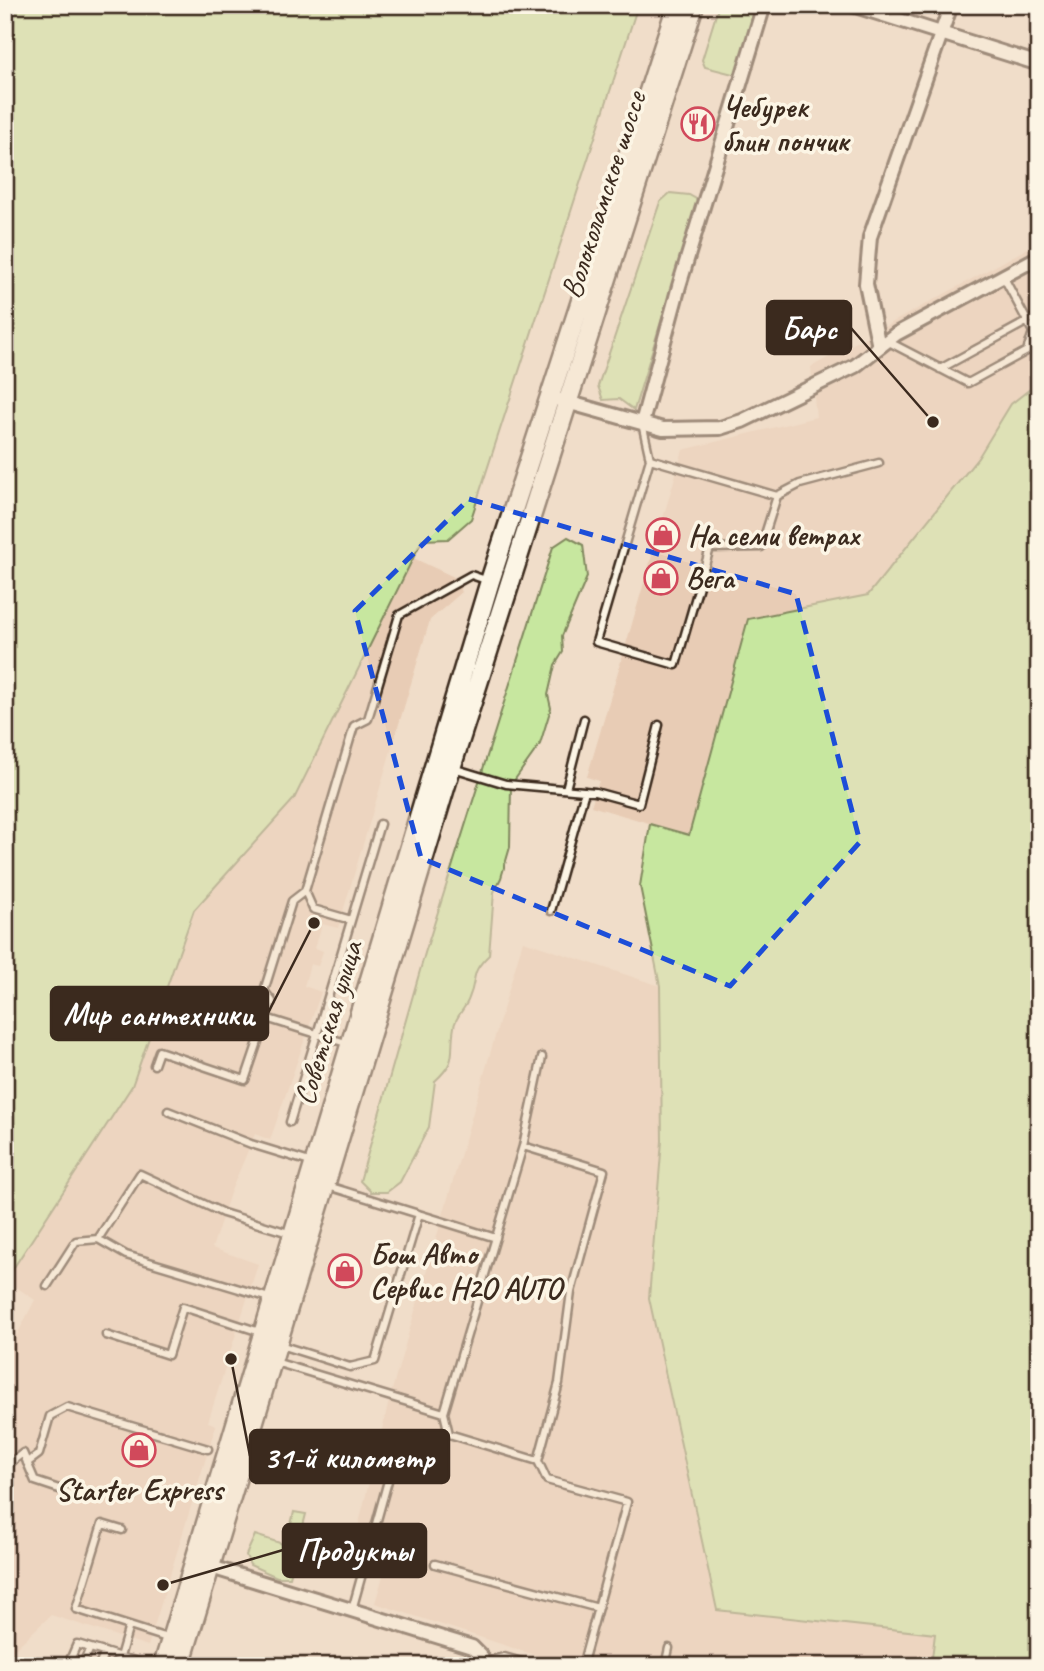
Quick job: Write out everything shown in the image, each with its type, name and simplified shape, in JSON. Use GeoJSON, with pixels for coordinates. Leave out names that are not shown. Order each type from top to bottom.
{"type":"FeatureCollection","features":[{"type":"Feature","properties":{"kind":"main road","name":"Волоколамское шоссе"},"geometry":{"type":"LineString","coordinates":[[557,400],[677,5]]}},
{"type":"Feature","properties":{"kind":"main road","name":"Волоколамское шоссе"},"geometry":{"type":"LineString","coordinates":[[557,400],[694,5]]}},
{"type":"Feature","properties":{"kind":"main road","name":"Советская улица"},"geometry":{"type":"LineString","coordinates":[[180,1666],[211,1567],[272,1347],[275,1300],[315,1164],[490,582],[557,400]]}},
{"type":"Feature","properties":{"kind":"main road","name":"Советская улица"},"geometry":{"type":"LineString","coordinates":[[163,1666],[326,1185],[451,768],[557,400]]}},
{"type":"Feature","properties":{"kind":"street"},"geometry":{"type":"LineString","coordinates":[[642,424],[679,286],[764,5]]}},
{"type":"Feature","properties":{"kind":"street"},"geometry":{"type":"LineString","coordinates":[[852,5],[1039,64]]}},
{"type":"Feature","properties":{"kind":"street"},"geometry":{"type":"LineString","coordinates":[[883,344],[866,284],[870,237],[951,5]]}},
{"type":"Feature","properties":{"kind":"street"},"geometry":{"type":"LineString","coordinates":[[557,400],[642,424],[691,430],[731,425],[855,366],[883,344],[1039,257]]}},
{"type":"Feature","properties":{"kind":"street"},"geometry":{"type":"LineString","coordinates":[[211,1567],[472,1647],[484,1664]]}},
{"type":"Feature","properties":{"kind":"lane"},"geometry":{"type":"LineString","coordinates":[[883,344],[968,383],[1027,351],[1032,332],[1003,276]]}},
{"type":"Feature","properties":{"kind":"lane"},"geometry":{"type":"LineString","coordinates":[[940,369],[1039,315]]}},
{"type":"Feature","properties":{"kind":"lane"},"geometry":{"type":"LineString","coordinates":[[642,424],[650,459],[596,642],[676,666],[710,548],[761,547],[777,496]]}},
{"type":"Feature","properties":{"kind":"lane"},"geometry":{"type":"LineString","coordinates":[[650,459],[777,496],[800,484],[880,463]]}},
{"type":"Feature","properties":{"kind":"lane"},"geometry":{"type":"LineString","coordinates":[[154,1065],[159,1051],[245,1080],[272,1002],[264,991],[292,901],[305,891],[354,726],[369,719],[399,615],[471,575],[490,582]]}},
{"type":"Feature","properties":{"kind":"lane"},"geometry":{"type":"LineString","coordinates":[[566,789],[584,719]]}},
{"type":"Feature","properties":{"kind":"lane"},"geometry":{"type":"LineString","coordinates":[[451,768],[506,784],[584,791],[639,804],[659,725]]}},
{"type":"Feature","properties":{"kind":"lane"},"geometry":{"type":"LineString","coordinates":[[551,911],[584,791]]}},
{"type":"Feature","properties":{"kind":"lane"},"geometry":{"type":"LineString","coordinates":[[290,1122],[380,824]]}},
{"type":"Feature","properties":{"kind":"lane"},"geometry":{"type":"LineString","coordinates":[[305,891],[313,909],[351,920]]}},
{"type":"Feature","properties":{"kind":"lane"},"geometry":{"type":"LineString","coordinates":[[266,1018],[351,1044]]}},
{"type":"Feature","properties":{"kind":"lane"},"geometry":{"type":"LineString","coordinates":[[538,1461],[449,1434],[444,1413],[523,1146],[542,1057]]}},
{"type":"Feature","properties":{"kind":"lane"},"geometry":{"type":"LineString","coordinates":[[168,1111],[251,1144],[315,1164]]}},
{"type":"Feature","properties":{"kind":"lane"},"geometry":{"type":"LineString","coordinates":[[523,1146],[604,1171],[571,1292],[559,1383],[538,1461],[547,1480],[627,1502],[582,1666]]}},
{"type":"Feature","properties":{"kind":"lane"},"geometry":{"type":"LineString","coordinates":[[98,1239],[140,1174],[223,1213],[294,1235]]}},
{"type":"Feature","properties":{"kind":"lane"},"geometry":{"type":"LineString","coordinates":[[326,1185],[496,1238]]}},
{"type":"Feature","properties":{"kind":"lane"},"geometry":{"type":"LineString","coordinates":[[272,1347],[350,1367],[375,1361],[419,1214]]}},
{"type":"Feature","properties":{"kind":"lane"},"geometry":{"type":"LineString","coordinates":[[47,1286],[76,1241],[98,1239],[126,1255],[275,1300]]}},
{"type":"Feature","properties":{"kind":"lane"},"geometry":{"type":"LineString","coordinates":[[106,1335],[168,1355],[183,1307],[272,1347],[444,1413]]}},
{"type":"Feature","properties":{"kind":"lane"},"geometry":{"type":"LineString","coordinates":[[27,1463],[39,1454],[50,1416],[67,1406],[208,1449]]}},
{"type":"Feature","properties":{"kind":"lane"},"geometry":{"type":"LineString","coordinates":[[352,1610],[396,1452]]}},
{"type":"Feature","properties":{"kind":"lane"},"geometry":{"type":"LineString","coordinates":[[5,1467],[23,1453],[35,1481],[83,1497]]}},
{"type":"Feature","properties":{"kind":"lane"},"geometry":{"type":"LineString","coordinates":[[122,1530],[102,1524],[76,1609],[172,1640]]}},
{"type":"Feature","properties":{"kind":"lane"},"geometry":{"type":"LineString","coordinates":[[370,1549],[417,1562]]}},
{"type":"Feature","properties":{"kind":"lane"},"geometry":{"type":"LineString","coordinates":[[435,1564],[598,1608]]}},
{"type":"Feature","properties":{"kind":"lane"},"geometry":{"type":"LineString","coordinates":[[120,1657],[129,1626]]}},
{"type":"Feature","properties":{"kind":"lane"},"geometry":{"type":"LineString","coordinates":[[70,1660],[77,1644],[151,1666]]}},
{"type":"Feature","properties":{"kind":"lane"},"geometry":{"type":"LineString","coordinates":[[82,1666],[90,1648]]}},
{"type":"Feature","properties":{"kind":"lane"},"geometry":{"type":"LineString","coordinates":[[665,1666],[670,1648]]}},
{"type":"Feature","properties":{"kind":"lane"},"geometry":{"type":"LineString","coordinates":[[99,1666],[105,1652]]}},
{"type":"Feature","properties":{"kind":"lane"},"geometry":{"type":"LineString","coordinates":[[484,1664],[504,1657],[536,1666]]}},
{"type":"Feature","properties":{"kind":"highlighted area"},"geometry":{"type":"Polygon","coordinates":[[[469,499],[796,594],[860,842],[730,986],[421,858],[355,611],[469,499]]]}},
{"type":"Feature","properties":{"kind":"shaded area"},"geometry":{"type":"Polygon","coordinates":[[[1039,242],[1039,382],[1011,404],[978,458],[868,595],[748,619],[689,835],[591,806],[599,781],[587,777],[683,450],[816,417],[811,367],[1039,242]]]}},
{"type":"Feature","properties":{"kind":"shaded area"},"geometry":{"type":"Polygon","coordinates":[[[411,557],[454,577],[462,592],[430,620],[338,928],[322,924],[315,948],[323,951],[318,966],[310,964],[304,986],[321,992],[270,1140],[255,1134],[230,1193],[212,1248],[258,1264],[208,1422],[216,1425],[148,1646],[51,1615],[5,1658],[5,1358],[35,1300],[6,1280],[132,1086],[194,910],[294,799],[411,557]]]}},
{"type":"Feature","properties":{"kind":"shaded area"},"geometry":{"type":"Polygon","coordinates":[[[523,941],[660,986],[662,1141],[936,1634],[931,1666],[549,1666],[550,1660],[375,1603],[384,1573],[349,1564],[390,1397],[523,941]]]}},
{"type":"Feature","properties":{"kind":"green space"},"geometry":{"type":"Polygon","coordinates":[[[5,5],[638,5],[471,519],[448,539],[422,540],[294,799],[194,910],[132,1086],[5,1281],[5,5]]]}},
{"type":"Feature","properties":{"kind":"green space"},"geometry":{"type":"Polygon","coordinates":[[[719,5],[758,5],[737,75],[705,67],[702,60],[719,5]]]}},
{"type":"Feature","properties":{"kind":"green space"},"geometry":{"type":"Polygon","coordinates":[[[670,193],[689,195],[698,200],[634,410],[619,399],[603,400],[598,386],[660,202],[670,193]]]}},
{"type":"Feature","properties":{"kind":"green space"},"geometry":{"type":"Polygon","coordinates":[[[1039,382],[1039,1666],[931,1666],[935,1634],[717,1610],[649,1298],[662,1141],[660,986],[640,886],[650,824],[689,835],[748,619],[868,595],[978,458],[1011,404],[1039,382]]]}},
{"type":"Feature","properties":{"kind":"green space"},"geometry":{"type":"Polygon","coordinates":[[[568,537],[583,545],[587,577],[562,636],[563,652],[555,665],[548,695],[551,708],[540,744],[511,785],[510,847],[494,892],[489,955],[476,971],[468,1002],[455,1023],[452,1056],[443,1073],[435,1081],[429,1127],[400,1182],[387,1192],[371,1192],[360,1181],[425,953],[553,547],[568,537]]]}},
{"type":"Feature","properties":{"kind":"green space"},"geometry":{"type":"Polygon","coordinates":[[[294,1512],[306,1514],[290,1577],[277,1577],[250,1565],[246,1555],[255,1535],[286,1545],[294,1512]]]}},
{"type":"Feature","properties":{"kind":"place","name":"Чебурек блин пончик"},"geometry":{"type":"Point","coordinates":[698,124]}},
{"type":"Feature","properties":{"kind":"place","name":"Барс"},"geometry":{"type":"Point","coordinates":[933,422]}},
{"type":"Feature","properties":{"kind":"place","name":"На семи ветрах"},"geometry":{"type":"Point","coordinates":[663,535]}},
{"type":"Feature","properties":{"kind":"place","name":"Вега"},"geometry":{"type":"Point","coordinates":[661,578]}},
{"type":"Feature","properties":{"kind":"place","name":"Мир сантехники"},"geometry":{"type":"Point","coordinates":[314,923]}},
{"type":"Feature","properties":{"kind":"place","name":"Бош Авто Сервис H2O AUTO"},"geometry":{"type":"Point","coordinates":[345,1271]}},
{"type":"Feature","properties":{"kind":"place","name":"31-й километр"},"geometry":{"type":"Point","coordinates":[231,1359]}},
{"type":"Feature","properties":{"kind":"place","name":"Starter Express"},"geometry":{"type":"Point","coordinates":[139,1450]}},
{"type":"Feature","properties":{"kind":"place","name":"Продукты"},"geometry":{"type":"Point","coordinates":[163,1585]}}]}
